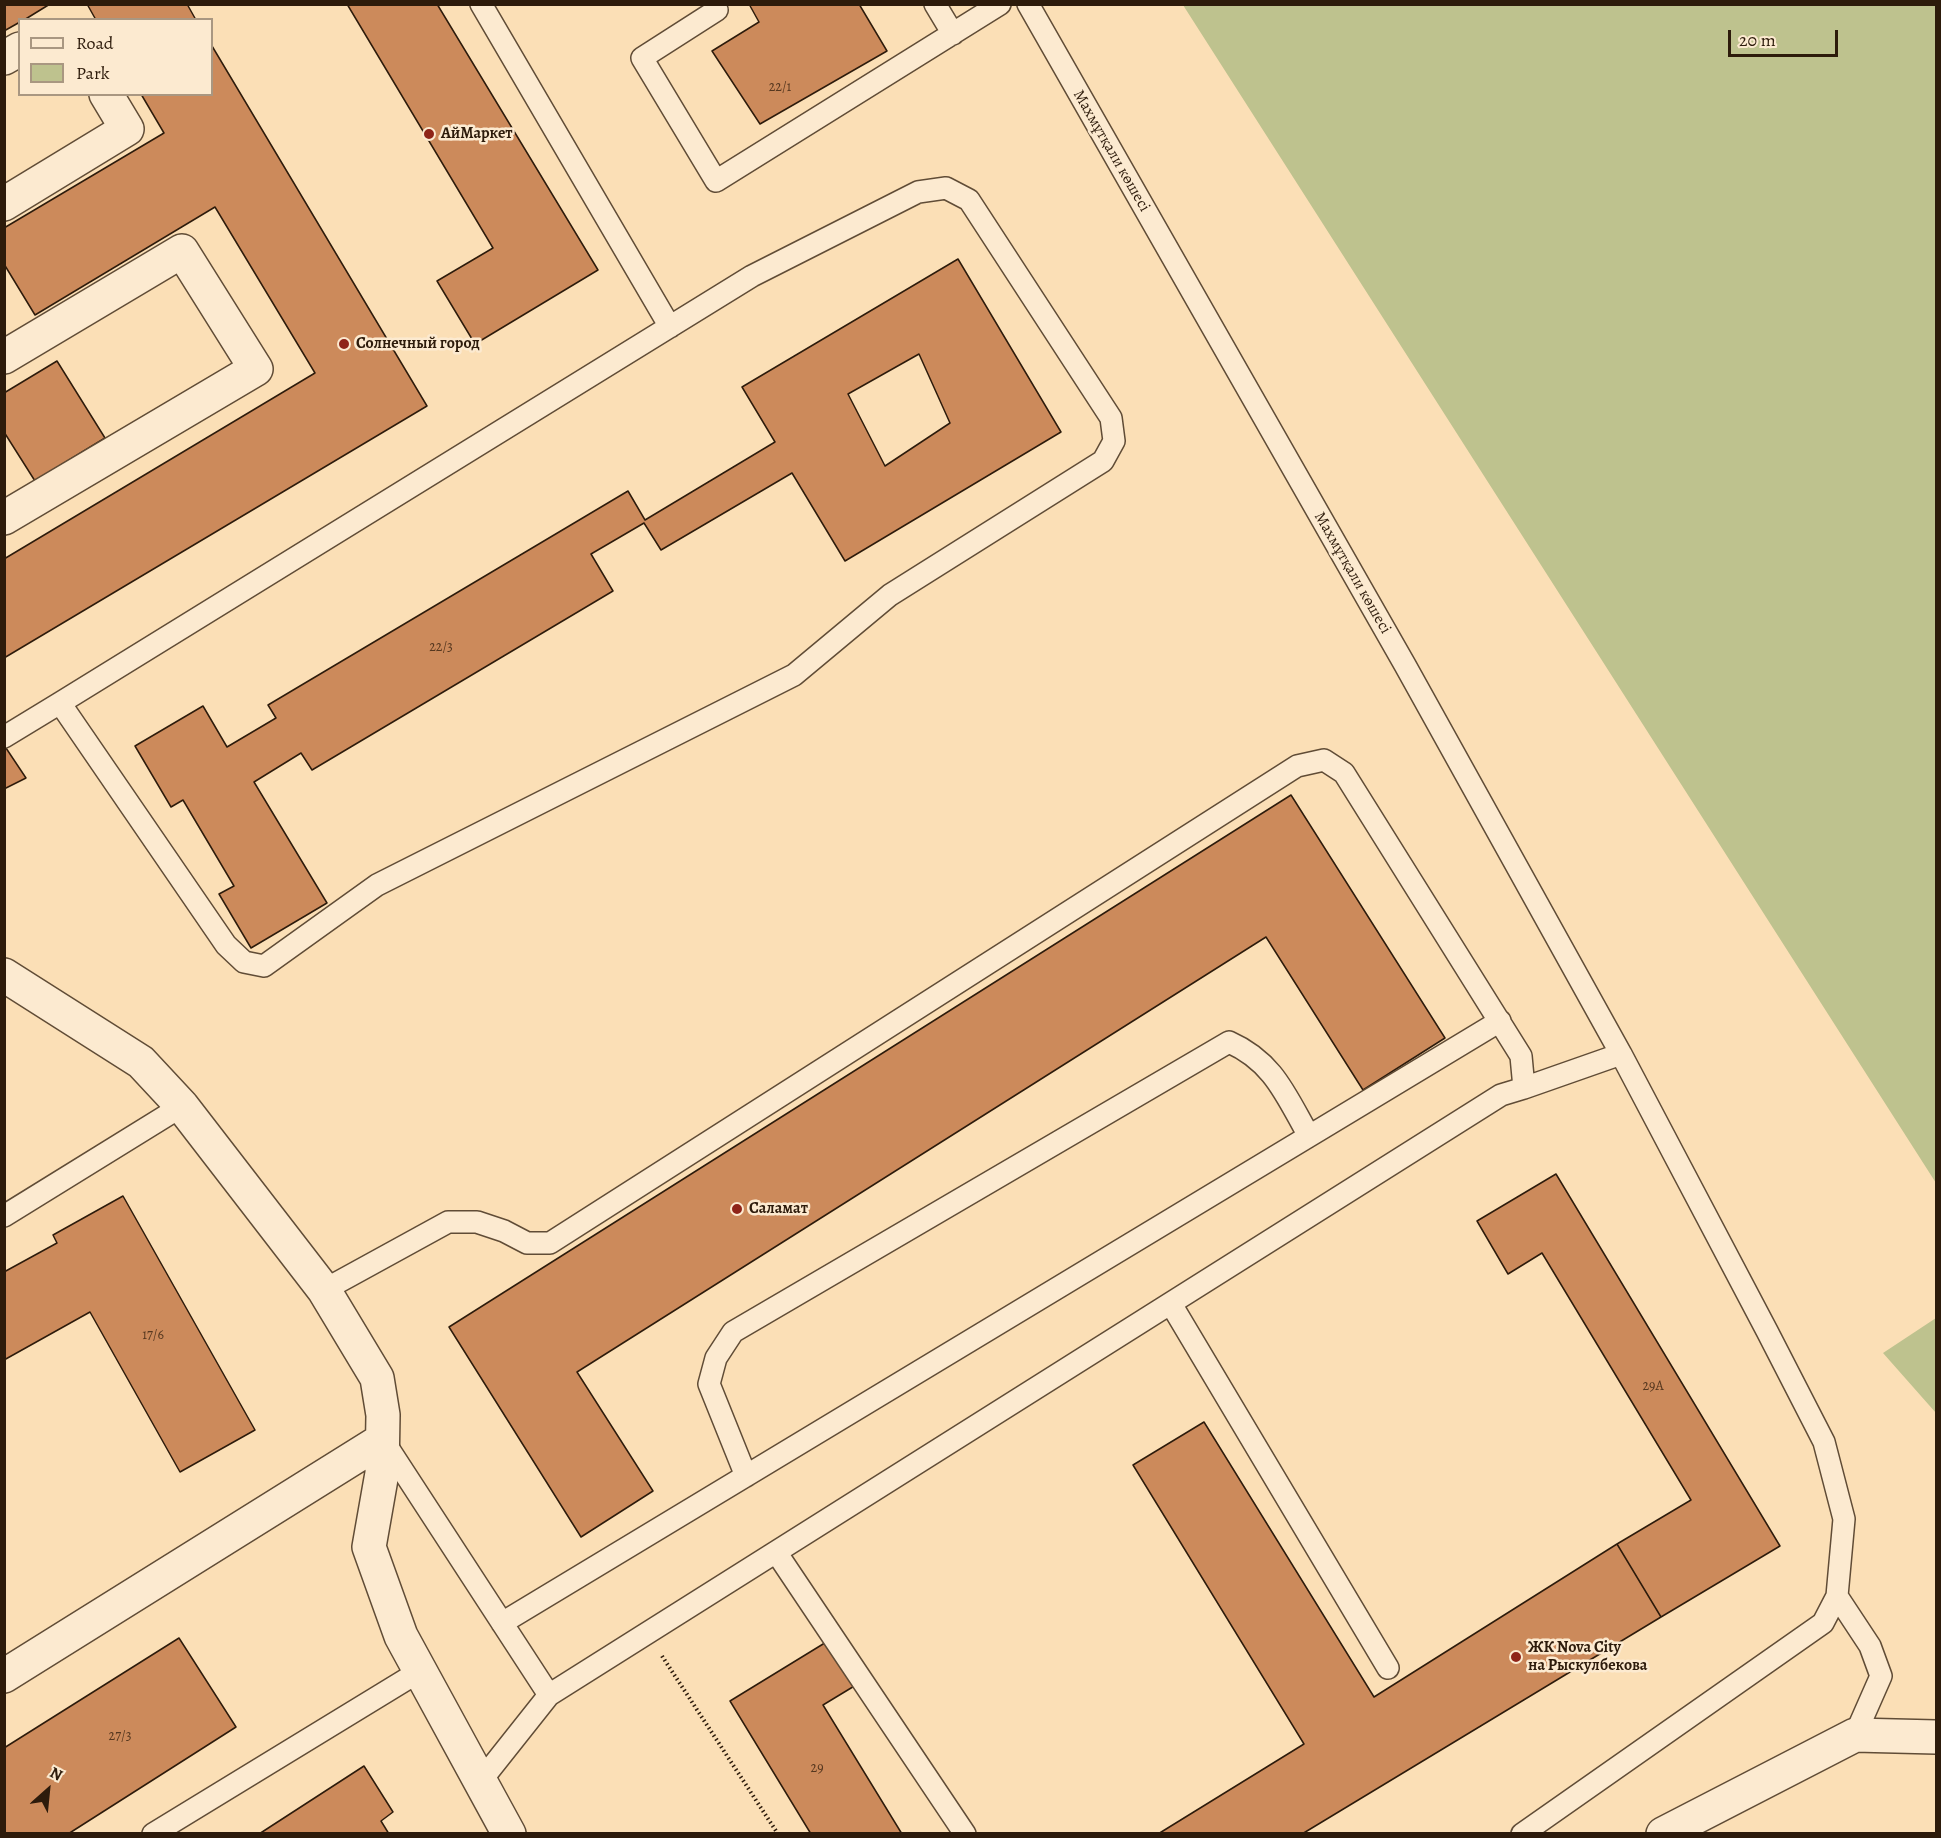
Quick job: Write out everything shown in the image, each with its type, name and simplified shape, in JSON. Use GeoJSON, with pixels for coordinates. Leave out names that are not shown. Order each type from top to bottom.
{"type":"FeatureCollection","features":[{"type":"Feature","properties":{"kind":"street"},"geometry":{"type":"LineString","coordinates":[[4,58],[18,50]]}},
{"type":"Feature","properties":{"kind":"street"},"geometry":{"type":"LineString","coordinates":[[4,204],[127,129],[107,96]]}},
{"type":"Feature","properties":{"kind":"street"},"geometry":{"type":"LineString","coordinates":[[4,518],[256,369],[182,251],[7,351]]}},
{"type":"Feature","properties":{"kind":"street"},"geometry":{"type":"LineString","coordinates":[[4,975],[141,1062],[182,1106],[324,1290],[376,1378],[383,1415],[382,1473],[369,1547],[401,1636],[509,1833]]}},
{"type":"Feature","properties":{"kind":"street"},"geometry":{"type":"LineString","coordinates":[[4,1676],[382,1440]]}},
{"type":"Feature","properties":{"kind":"street"},"geometry":{"type":"LineString","coordinates":[[1663,1833],[1855,1735],[1936,1737]]}},
{"type":"Feature","properties":{"kind":"lane"},"geometry":{"type":"LineString","coordinates":[[481,4],[670,327]]}},
{"type":"Feature","properties":{"kind":"lane"},"geometry":{"type":"LineString","coordinates":[[714,4],[717,10],[642,58],[716,181],[1000,4]]}},
{"type":"Feature","properties":{"kind":"lane"},"geometry":{"type":"LineString","coordinates":[[935,4],[953,34]]}},
{"type":"Feature","properties":{"kind":"lane","name":"Махмұтқали көшесі"},"geometry":{"type":"LineString","coordinates":[[1028,4],[1399,655],[1622,1054],[1824,1442],[1844,1519],[1837,1596]]}},
{"type":"Feature","properties":{"kind":"lane"},"geometry":{"type":"LineString","coordinates":[[4,737],[752,276],[918,192],[946,188],[969,200],[1112,418],[1114,441],[1103,461],[890,595],[794,675],[377,885],[264,966],[244,962],[226,945],[60,703]]}},
{"type":"Feature","properties":{"kind":"lane"},"geometry":{"type":"LineString","coordinates":[[324,1290],[448,1222],[477,1222],[504,1231],[526,1243],[550,1243],[1297,766],[1324,760],[1344,774],[1500,1021],[1521,1056],[1524,1088]]}},
{"type":"Feature","properties":{"kind":"lane"},"geometry":{"type":"LineString","coordinates":[[502,1623],[1500,1021]]}},
{"type":"Feature","properties":{"kind":"lane"},"geometry":{"type":"LineString","coordinates":[[746,1476],[709,1384],[716,1358],[733,1332],[1229,1042],[1247,1050],[1273,1073],[1309,1136]]}},
{"type":"Feature","properties":{"kind":"lane"},"geometry":{"type":"LineString","coordinates":[[480,1782],[549,1695],[1501,1095],[1622,1054]]}},
{"type":"Feature","properties":{"kind":"lane"},"geometry":{"type":"LineString","coordinates":[[4,1216],[182,1106]]}},
{"type":"Feature","properties":{"kind":"lane"},"geometry":{"type":"LineString","coordinates":[[1171,1304],[1388,1668]]}},
{"type":"Feature","properties":{"kind":"lane"},"geometry":{"type":"LineString","coordinates":[[382,1440],[549,1695]]}},
{"type":"Feature","properties":{"kind":"lane"},"geometry":{"type":"LineString","coordinates":[[776,1552],[965,1833]]}},
{"type":"Feature","properties":{"kind":"lane"},"geometry":{"type":"LineString","coordinates":[[1522,1833],[1823,1623],[1837,1596],[1870,1646],[1881,1676],[1855,1735]]}},
{"type":"Feature","properties":{"kind":"lane"},"geometry":{"type":"LineString","coordinates":[[153,1833],[420,1671]]}},
{"type":"Feature","properties":{"kind":"path"},"geometry":{"type":"LineString","coordinates":[[647,1634],[778,1833]]}},
{"type":"Feature","properties":{"kind":"green space"},"geometry":{"type":"Polygon","coordinates":[[[1183,5],[1936,5],[1936,1183],[1183,5]]]}},
{"type":"Feature","properties":{"kind":"green space"},"geometry":{"type":"Polygon","coordinates":[[[1936,1318],[1936,1413],[1883,1353],[1936,1318]]]}},
{"type":"Feature","properties":{"kind":"building"},"geometry":{"type":"Polygon","coordinates":[[[4,4],[50,4],[27,18],[18,18],[18,23],[4,31],[4,4]]]}},
{"type":"Feature","properties":{"kind":"building"},"geometry":{"type":"Polygon","coordinates":[[[87,4],[187,4],[195,18],[95,18],[87,4]]]}},
{"type":"Feature","properties":{"kind":"building"},"geometry":{"type":"Polygon","coordinates":[[[347,4],[437,4],[598,270],[475,344],[437,281],[493,248],[347,4]]]}},
{"type":"Feature","properties":{"kind":"building"},"geometry":{"type":"Polygon","coordinates":[[[749,4],[859,4],[887,51],[760,124],[712,51],[759,22],[749,4]]]}},
{"type":"Feature","properties":{"kind":"building","name":"Солнечный город"},"geometry":{"type":"Polygon","coordinates":[[[213,48],[427,406],[4,658],[4,559],[315,373],[215,207],[35,315],[4,264],[4,228],[164,133],[142,96],[213,96],[213,48]]]}},
{"type":"Feature","properties":{"kind":"building"},"geometry":{"type":"Polygon","coordinates":[[[958,259],[1061,432],[845,561],[792,473],[661,550],[644,523],[591,554],[613,591],[312,770],[301,753],[254,782],[327,903],[251,948],[219,894],[234,886],[183,800],[171,807],[135,746],[203,706],[227,747],[276,718],[268,705],[628,491],[645,520],[775,442],[742,387],[958,259]],[[919,354],[848,394],[885,466],[950,423],[919,354]]]}},
{"type":"Feature","properties":{"kind":"building"},"geometry":{"type":"Polygon","coordinates":[[[57,361],[105,438],[35,481],[4,432],[4,393],[57,361]]]}},
{"type":"Feature","properties":{"kind":"building"},"geometry":{"type":"Polygon","coordinates":[[[6,748],[26,778],[4,789],[4,749],[6,748]]]}},
{"type":"Feature","properties":{"kind":"building","name":"Саламат"},"geometry":{"type":"Polygon","coordinates":[[[1291,795],[1445,1038],[1363,1090],[1266,937],[577,1372],[653,1491],[581,1537],[449,1327],[1291,795]]]}},
{"type":"Feature","properties":{"kind":"building","name":"ЖК Nova City на Рыскулбекова"},"geometry":{"type":"Polygon","coordinates":[[[1556,1174],[1780,1546],[1661,1617],[1617,1544],[1691,1500],[1542,1253],[1508,1274],[1477,1221],[1556,1174]]]}},
{"type":"Feature","properties":{"kind":"building"},"geometry":{"type":"Polygon","coordinates":[[[123,1196],[255,1430],[180,1472],[90,1312],[4,1360],[4,1272],[57,1243],[53,1235],[123,1196]]]}},
{"type":"Feature","properties":{"kind":"building","name":"ЖК Nova City на Рыскулбекова"},"geometry":{"type":"Polygon","coordinates":[[[1204,1422],[1374,1697],[1617,1544],[1661,1617],[1302,1834],[1158,1834],[1304,1744],[1133,1465],[1204,1422]]]}},
{"type":"Feature","properties":{"kind":"building"},"geometry":{"type":"Polygon","coordinates":[[[179,1638],[236,1727],[68,1834],[4,1834],[4,1748],[179,1638]]]}},
{"type":"Feature","properties":{"kind":"building"},"geometry":{"type":"Polygon","coordinates":[[[828,1641],[856,1685],[823,1705],[902,1834],[811,1834],[730,1701],[828,1641]]]}},
{"type":"Feature","properties":{"kind":"building"},"geometry":{"type":"Polygon","coordinates":[[[364,1766],[393,1812],[381,1821],[389,1834],[259,1834],[364,1766]]]}},
{"type":"Feature","properties":{"kind":"place","name":"АйМаркет"},"geometry":{"type":"Point","coordinates":[429,134]}},
{"type":"Feature","properties":{"kind":"place","name":"Солнечный город"},"geometry":{"type":"Point","coordinates":[344,344]}},
{"type":"Feature","properties":{"kind":"place","name":"Саламат"},"geometry":{"type":"Point","coordinates":[737,1209]}},
{"type":"Feature","properties":{"kind":"place","name":"ЖК Nova City на Рыскулбекова"},"geometry":{"type":"Point","coordinates":[1516,1657]}}]}
